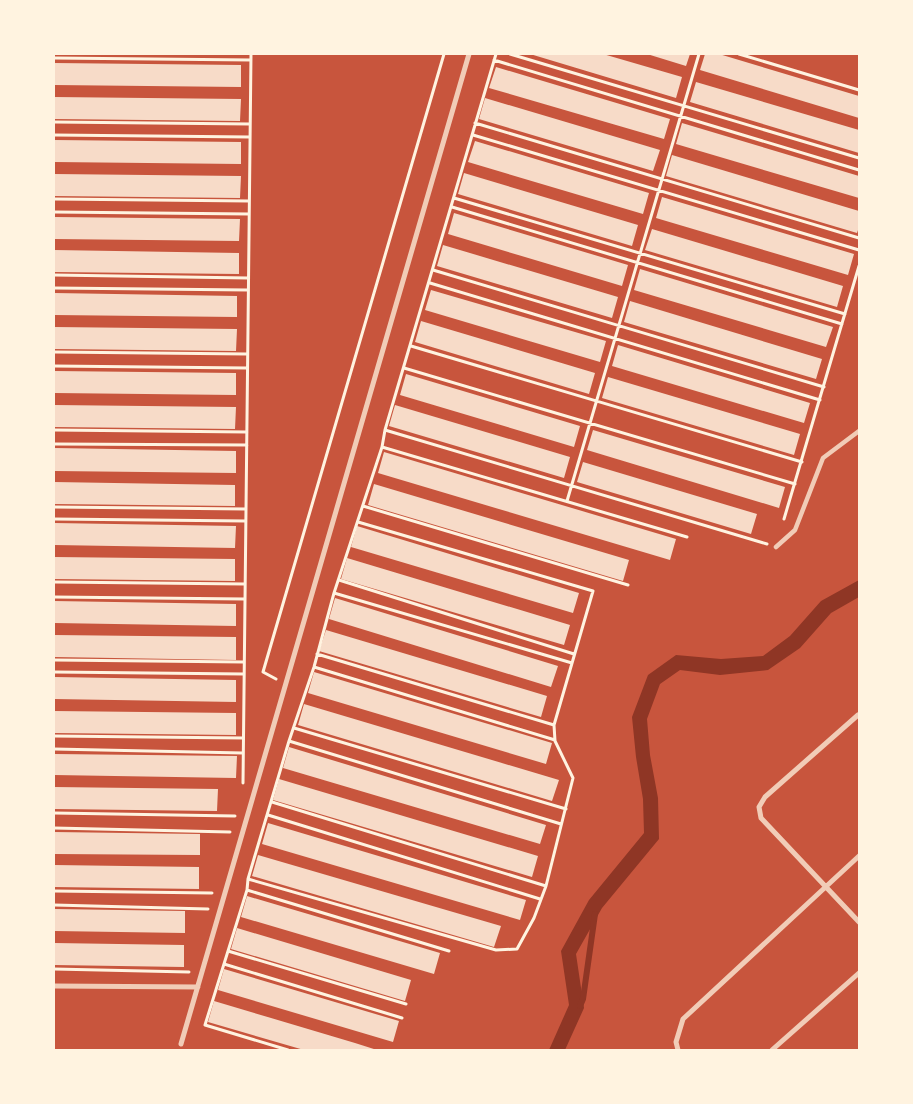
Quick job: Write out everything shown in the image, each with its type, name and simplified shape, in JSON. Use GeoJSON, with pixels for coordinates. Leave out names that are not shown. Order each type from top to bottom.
{"type":"FeatureCollection","features":[{"type":"Feature","properties":{"kind":"street"},"geometry":{"type":"LineString","coordinates":[[181,1044],[469,54]]}},
{"type":"Feature","properties":{"kind":"street"},"geometry":{"type":"LineString","coordinates":[[776,547],[795,530],[823,458],[859,431]]}},
{"type":"Feature","properties":{"kind":"street"},"geometry":{"type":"LineString","coordinates":[[858,715],[765,797],[759,807],[762,818],[859,922]]}},
{"type":"Feature","properties":{"kind":"street"},"geometry":{"type":"LineString","coordinates":[[678,1050],[676,1042],[683,1019],[859,856]]}},
{"type":"Feature","properties":{"kind":"street"},"geometry":{"type":"LineString","coordinates":[[772,1050],[859,973]]}},
{"type":"Feature","properties":{"kind":"street"},"geometry":{"type":"LineString","coordinates":[[54,986],[198,987]]}},
{"type":"Feature","properties":{"kind":"path"},"geometry":{"type":"LineString","coordinates":[[243,789],[251,54]]}},
{"type":"Feature","properties":{"kind":"path"},"geometry":{"type":"LineString","coordinates":[[276,679],[263,672],[444,54]]}},
{"type":"Feature","properties":{"kind":"path"},"geometry":{"type":"LineString","coordinates":[[288,1050],[205,1025],[247,890],[248,879],[289,741],[314,667],[334,593],[382,448],[385,430],[430,283],[496,54]]}},
{"type":"Feature","properties":{"kind":"path"},"geometry":{"type":"LineString","coordinates":[[510,54],[859,158]]}},
{"type":"Feature","properties":{"kind":"path"},"geometry":{"type":"LineString","coordinates":[[567,501],[699,54]]}},
{"type":"Feature","properties":{"kind":"path"},"geometry":{"type":"LineString","coordinates":[[739,54],[859,90]]}},
{"type":"Feature","properties":{"kind":"path"},"geometry":{"type":"LineString","coordinates":[[54,58],[251,60]]}},
{"type":"Feature","properties":{"kind":"path"},"geometry":{"type":"LineString","coordinates":[[494,60],[859,170]]}},
{"type":"Feature","properties":{"kind":"path"},"geometry":{"type":"LineString","coordinates":[[54,122],[250,124]]}},
{"type":"Feature","properties":{"kind":"path"},"geometry":{"type":"LineString","coordinates":[[475,123],[859,238]]}},
{"type":"Feature","properties":{"kind":"path"},"geometry":{"type":"LineString","coordinates":[[54,135],[250,137]]}},
{"type":"Feature","properties":{"kind":"path"},"geometry":{"type":"LineString","coordinates":[[472,135],[859,250]]}},
{"type":"Feature","properties":{"kind":"path"},"geometry":{"type":"LineString","coordinates":[[454,198],[845,314]]}},
{"type":"Feature","properties":{"kind":"path"},"geometry":{"type":"LineString","coordinates":[[54,199],[249,201]]}},
{"type":"Feature","properties":{"kind":"path"},"geometry":{"type":"LineString","coordinates":[[452,207],[842,324]]}},
{"type":"Feature","properties":{"kind":"path"},"geometry":{"type":"LineString","coordinates":[[54,212],[249,214]]}},
{"type":"Feature","properties":{"kind":"path"},"geometry":{"type":"LineString","coordinates":[[784,520],[859,266]]}},
{"type":"Feature","properties":{"kind":"path"},"geometry":{"type":"LineString","coordinates":[[433,270],[824,387]]}},
{"type":"Feature","properties":{"kind":"path"},"geometry":{"type":"LineString","coordinates":[[54,276],[248,278]]}},
{"type":"Feature","properties":{"kind":"path"},"geometry":{"type":"LineString","coordinates":[[430,283],[820,400]]}},
{"type":"Feature","properties":{"kind":"path"},"geometry":{"type":"LineString","coordinates":[[54,288],[248,290]]}},
{"type":"Feature","properties":{"kind":"path"},"geometry":{"type":"LineString","coordinates":[[411,346],[802,462]]}},
{"type":"Feature","properties":{"kind":"path"},"geometry":{"type":"LineString","coordinates":[[54,352],[248,354]]}},
{"type":"Feature","properties":{"kind":"path"},"geometry":{"type":"LineString","coordinates":[[54,366],[247,368]]}},
{"type":"Feature","properties":{"kind":"path"},"geometry":{"type":"LineString","coordinates":[[404,368],[795,484]]}},
{"type":"Feature","properties":{"kind":"path"},"geometry":{"type":"LineString","coordinates":[[54,430],[247,432]]}},
{"type":"Feature","properties":{"kind":"path"},"geometry":{"type":"LineString","coordinates":[[385,430],[776,547]]}},
{"type":"Feature","properties":{"kind":"path"},"geometry":{"type":"LineString","coordinates":[[54,444],[246,446]]}},
{"type":"Feature","properties":{"kind":"path"},"geometry":{"type":"LineString","coordinates":[[382,448],[688,537]]}},
{"type":"Feature","properties":{"kind":"path"},"geometry":{"type":"LineString","coordinates":[[363,506],[628,585]]}},
{"type":"Feature","properties":{"kind":"path"},"geometry":{"type":"LineString","coordinates":[[54,507],[246,509]]}},
{"type":"Feature","properties":{"kind":"path"},"geometry":{"type":"LineString","coordinates":[[54,518],[246,520]]}},
{"type":"Feature","properties":{"kind":"path"},"geometry":{"type":"LineString","coordinates":[[248,879],[496,950],[517,949],[534,918],[546,886],[574,778],[555,740],[554,725],[593,591],[358,522]]}},
{"type":"Feature","properties":{"kind":"path"},"geometry":{"type":"LineString","coordinates":[[338,580],[574,654]]}},
{"type":"Feature","properties":{"kind":"path"},"geometry":{"type":"LineString","coordinates":[[54,582],[245,584]]}},
{"type":"Feature","properties":{"kind":"path"},"geometry":{"type":"LineString","coordinates":[[334,593],[572,664]]}},
{"type":"Feature","properties":{"kind":"path"},"geometry":{"type":"LineString","coordinates":[[54,596],[245,598]]}},
{"type":"Feature","properties":{"kind":"path"},"geometry":{"type":"LineString","coordinates":[[317,654],[554,725]]}},
{"type":"Feature","properties":{"kind":"path"},"geometry":{"type":"LineString","coordinates":[[54,660],[244,662]]}},
{"type":"Feature","properties":{"kind":"path"},"geometry":{"type":"LineString","coordinates":[[314,667],[555,740]]}},
{"type":"Feature","properties":{"kind":"path"},"geometry":{"type":"LineString","coordinates":[[54,672],[244,674]]}},
{"type":"Feature","properties":{"kind":"path"},"geometry":{"type":"LineString","coordinates":[[294,728],[566,809]]}},
{"type":"Feature","properties":{"kind":"path"},"geometry":{"type":"LineString","coordinates":[[54,736],[243,738]]}},
{"type":"Feature","properties":{"kind":"path"},"geometry":{"type":"LineString","coordinates":[[289,741],[561,824]]}},
{"type":"Feature","properties":{"kind":"path"},"geometry":{"type":"LineString","coordinates":[[54,749],[243,753]]}},
{"type":"Feature","properties":{"kind":"path"},"geometry":{"type":"LineString","coordinates":[[272,802],[546,886]]}},
{"type":"Feature","properties":{"kind":"path"},"geometry":{"type":"LineString","coordinates":[[54,813],[236,816]]}},
{"type":"Feature","properties":{"kind":"path"},"geometry":{"type":"LineString","coordinates":[[268,815],[540,899]]}},
{"type":"Feature","properties":{"kind":"path"},"geometry":{"type":"LineString","coordinates":[[54,828],[231,832]]}},
{"type":"Feature","properties":{"kind":"path"},"geometry":{"type":"LineString","coordinates":[[247,890],[449,951]]}},
{"type":"Feature","properties":{"kind":"path"},"geometry":{"type":"LineString","coordinates":[[54,891],[212,893]]}},
{"type":"Feature","properties":{"kind":"path"},"geometry":{"type":"LineString","coordinates":[[54,906],[208,909]]}},
{"type":"Feature","properties":{"kind":"path"},"geometry":{"type":"LineString","coordinates":[[228,951],[406,1004]]}},
{"type":"Feature","properties":{"kind":"path"},"geometry":{"type":"LineString","coordinates":[[224,964],[402,1018]]}},
{"type":"Feature","properties":{"kind":"path"},"geometry":{"type":"LineString","coordinates":[[54,969],[189,972]]}},
{"type":"Feature","properties":{"kind":"shaded area"},"geometry":{"type":"Polygon","coordinates":[[[859,580],[859,597],[831,613],[800,648],[768,670],[720,675],[680,670],[660,684],[647,719],[650,755],[658,798],[659,839],[602,908],[576,954],[584,1008],[565,1050],[549,1050],[569,1005],[561,951],[589,900],[644,833],[643,799],[632,717],[648,675],[676,655],[721,659],[763,656],[790,636],[821,601],[859,580]]]}},
{"type":"Feature","properties":{"kind":"building"},"geometry":{"type":"Polygon","coordinates":[[[530,54],[603,54],[682,77],[676,98],[530,54]]]}},
{"type":"Feature","properties":{"kind":"building"},"geometry":{"type":"Polygon","coordinates":[[[647,54],[690,54],[686,66],[647,54]]]}},
{"type":"Feature","properties":{"kind":"building"},"geometry":{"type":"Polygon","coordinates":[[[705,54],[719,54],[859,96],[859,118],[700,70],[705,54]]]}},
{"type":"Feature","properties":{"kind":"building"},"geometry":{"type":"Polygon","coordinates":[[[54,63],[241,65],[241,87],[54,85],[54,63]]]}},
{"type":"Feature","properties":{"kind":"building"},"geometry":{"type":"Polygon","coordinates":[[[496,67],[670,119],[664,139],[489,88],[496,67]]]}},
{"type":"Feature","properties":{"kind":"building"},"geometry":{"type":"Polygon","coordinates":[[[696,82],[859,130],[859,153],[690,102],[696,82]]]}},
{"type":"Feature","properties":{"kind":"building"},"geometry":{"type":"Polygon","coordinates":[[[54,97],[241,99],[240,121],[54,119],[54,97]]]}},
{"type":"Feature","properties":{"kind":"building"},"geometry":{"type":"Polygon","coordinates":[[[485,98],[660,150],[653,171],[479,119],[485,98]]]}},
{"type":"Feature","properties":{"kind":"building"},"geometry":{"type":"Polygon","coordinates":[[[682,123],[859,176],[859,198],[676,144],[682,123]]]}},
{"type":"Feature","properties":{"kind":"building"},"geometry":{"type":"Polygon","coordinates":[[[54,140],[241,142],[241,164],[54,162],[54,140]]]}},
{"type":"Feature","properties":{"kind":"building"},"geometry":{"type":"Polygon","coordinates":[[[475,141],[649,193],[643,214],[468,162],[475,141]]]}},
{"type":"Feature","properties":{"kind":"building"},"geometry":{"type":"Polygon","coordinates":[[[672,155],[859,211],[857,233],[666,176],[672,155]]]}},
{"type":"Feature","properties":{"kind":"building"},"geometry":{"type":"Polygon","coordinates":[[[464,173],[638,225],[632,246],[458,194],[464,173]]]}},
{"type":"Feature","properties":{"kind":"building"},"geometry":{"type":"Polygon","coordinates":[[[54,174],[241,176],[240,198],[54,196],[54,174]]]}},
{"type":"Feature","properties":{"kind":"building"},"geometry":{"type":"Polygon","coordinates":[[[662,197],[854,254],[848,275],[656,218],[662,197]]]}},
{"type":"Feature","properties":{"kind":"building"},"geometry":{"type":"Polygon","coordinates":[[[454,213],[628,265],[622,286],[448,234],[454,213]]]}},
{"type":"Feature","properties":{"kind":"building"},"geometry":{"type":"Polygon","coordinates":[[[54,217],[240,219],[239,241],[54,239],[54,217]]]}},
{"type":"Feature","properties":{"kind":"building"},"geometry":{"type":"Polygon","coordinates":[[[652,229],[843,286],[837,307],[645,250],[652,229]]]}},
{"type":"Feature","properties":{"kind":"building"},"geometry":{"type":"Polygon","coordinates":[[[443,245],[618,297],[612,318],[437,266],[443,245]]]}},
{"type":"Feature","properties":{"kind":"building"},"geometry":{"type":"Polygon","coordinates":[[[54,250],[239,253],[239,274],[54,272],[54,250]]]}},
{"type":"Feature","properties":{"kind":"building"},"geometry":{"type":"Polygon","coordinates":[[[640,269],[833,327],[826,347],[634,290],[640,269]]]}},
{"type":"Feature","properties":{"kind":"building"},"geometry":{"type":"Polygon","coordinates":[[[431,290],[606,341],[600,362],[425,310],[431,290]]]}},
{"type":"Feature","properties":{"kind":"building"},"geometry":{"type":"Polygon","coordinates":[[[54,293],[237,296],[237,317],[54,315],[54,293]]]}},
{"type":"Feature","properties":{"kind":"building"},"geometry":{"type":"Polygon","coordinates":[[[630,301],[822,359],[816,379],[624,322],[630,301]]]}},
{"type":"Feature","properties":{"kind":"building"},"geometry":{"type":"Polygon","coordinates":[[[421,321],[595,373],[589,394],[415,342],[421,321]]]}},
{"type":"Feature","properties":{"kind":"building"},"geometry":{"type":"Polygon","coordinates":[[[54,327],[237,329],[236,351],[54,349],[54,327]]]}},
{"type":"Feature","properties":{"kind":"building"},"geometry":{"type":"Polygon","coordinates":[[[618,345],[810,403],[804,423],[612,366],[618,345]]]}},
{"type":"Feature","properties":{"kind":"building"},"geometry":{"type":"Polygon","coordinates":[[[54,371],[236,373],[236,395],[54,393],[54,371]]]}},
{"type":"Feature","properties":{"kind":"building"},"geometry":{"type":"Polygon","coordinates":[[[406,374],[580,426],[574,447],[400,395],[406,374]]]}},
{"type":"Feature","properties":{"kind":"building"},"geometry":{"type":"Polygon","coordinates":[[[608,377],[800,434],[794,455],[602,398],[608,377]]]}},
{"type":"Feature","properties":{"kind":"building"},"geometry":{"type":"Polygon","coordinates":[[[54,405],[236,407],[235,429],[54,427],[54,405]]]}},
{"type":"Feature","properties":{"kind":"building"},"geometry":{"type":"Polygon","coordinates":[[[395,405],[570,457],[564,478],[389,426],[395,405]]]}},
{"type":"Feature","properties":{"kind":"building"},"geometry":{"type":"Polygon","coordinates":[[[593,430],[785,487],[779,508],[587,450],[593,430]]]}},
{"type":"Feature","properties":{"kind":"building"},"geometry":{"type":"Polygon","coordinates":[[[54,448],[236,451],[236,473],[54,471],[54,448]]]}},
{"type":"Feature","properties":{"kind":"building"},"geometry":{"type":"Polygon","coordinates":[[[384,452],[676,539],[670,560],[378,473],[384,452]]]}},
{"type":"Feature","properties":{"kind":"building"},"geometry":{"type":"Polygon","coordinates":[[[583,462],[757,514],[751,534],[577,482],[583,462]]]}},
{"type":"Feature","properties":{"kind":"building"},"geometry":{"type":"Polygon","coordinates":[[[54,482],[235,485],[235,506],[54,504],[54,482]]]}},
{"type":"Feature","properties":{"kind":"building"},"geometry":{"type":"Polygon","coordinates":[[[374,484],[629,560],[623,581],[368,505],[374,484]]]}},
{"type":"Feature","properties":{"kind":"building"},"geometry":{"type":"Polygon","coordinates":[[[54,523],[236,526],[235,548],[54,545],[54,523]]]}},
{"type":"Feature","properties":{"kind":"building"},"geometry":{"type":"Polygon","coordinates":[[[357,526],[579,593],[573,613],[351,547],[357,526]]]}},
{"type":"Feature","properties":{"kind":"building"},"geometry":{"type":"Polygon","coordinates":[[[54,557],[235,559],[235,581],[54,579],[54,557]]]}},
{"type":"Feature","properties":{"kind":"building"},"geometry":{"type":"Polygon","coordinates":[[[347,558],[570,625],[564,645],[341,579],[347,558]]]}},
{"type":"Feature","properties":{"kind":"building"},"geometry":{"type":"Polygon","coordinates":[[[335,598],[558,666],[551,687],[329,619],[335,598]]]}},
{"type":"Feature","properties":{"kind":"building"},"geometry":{"type":"Polygon","coordinates":[[[54,601],[236,604],[236,626],[54,623],[54,601]]]}},
{"type":"Feature","properties":{"kind":"building"},"geometry":{"type":"Polygon","coordinates":[[[326,630],[547,696],[541,717],[319,651],[326,630]]]}},
{"type":"Feature","properties":{"kind":"building"},"geometry":{"type":"Polygon","coordinates":[[[54,635],[236,637],[236,660],[54,657],[54,635]]]}},
{"type":"Feature","properties":{"kind":"building"},"geometry":{"type":"Polygon","coordinates":[[[314,672],[552,743],[546,764],[308,693],[314,672]]]}},
{"type":"Feature","properties":{"kind":"building"},"geometry":{"type":"Polygon","coordinates":[[[54,677],[236,680],[236,702],[54,699],[54,677]]]}},
{"type":"Feature","properties":{"kind":"building"},"geometry":{"type":"Polygon","coordinates":[[[304,704],[559,780],[552,801],[298,725],[304,704]]]}},
{"type":"Feature","properties":{"kind":"building"},"geometry":{"type":"Polygon","coordinates":[[[54,711],[236,713],[236,735],[54,733],[54,711]]]}},
{"type":"Feature","properties":{"kind":"building"},"geometry":{"type":"Polygon","coordinates":[[[289,747],[546,825],[540,844],[283,768],[289,747]]]}},
{"type":"Feature","properties":{"kind":"building"},"geometry":{"type":"Polygon","coordinates":[[[54,754],[237,756],[236,778],[54,775],[54,754]]]}},
{"type":"Feature","properties":{"kind":"building"},"geometry":{"type":"Polygon","coordinates":[[[279,779],[538,856],[532,877],[273,800],[279,779]]]}},
{"type":"Feature","properties":{"kind":"building"},"geometry":{"type":"Polygon","coordinates":[[[54,787],[218,789],[217,811],[54,809],[54,787]]]}},
{"type":"Feature","properties":{"kind":"building"},"geometry":{"type":"Polygon","coordinates":[[[268,823],[526,900],[520,920],[262,844],[268,823]]]}},
{"type":"Feature","properties":{"kind":"building"},"geometry":{"type":"Polygon","coordinates":[[[54,832],[200,834],[200,855],[54,854],[54,832]]]}},
{"type":"Feature","properties":{"kind":"building"},"geometry":{"type":"Polygon","coordinates":[[[258,855],[501,926],[494,947],[252,876],[258,855]]]}},
{"type":"Feature","properties":{"kind":"building"},"geometry":{"type":"Polygon","coordinates":[[[54,865],[199,867],[199,889],[54,887],[54,865]]]}},
{"type":"Feature","properties":{"kind":"building"},"geometry":{"type":"Polygon","coordinates":[[[247,896],[440,953],[434,974],[241,917],[247,896]]]}},
{"type":"Feature","properties":{"kind":"building"},"geometry":{"type":"Polygon","coordinates":[[[54,909],[185,911],[185,933],[54,931],[54,909]]]}},
{"type":"Feature","properties":{"kind":"building"},"geometry":{"type":"Polygon","coordinates":[[[237,928],[411,980],[405,1001],[231,949],[237,928]]]}},
{"type":"Feature","properties":{"kind":"building"},"geometry":{"type":"Polygon","coordinates":[[[54,943],[184,945],[184,967],[54,965],[54,943]]]}},
{"type":"Feature","properties":{"kind":"building"},"geometry":{"type":"Polygon","coordinates":[[[224,969],[399,1021],[393,1042],[218,990],[224,969]]]}},
{"type":"Feature","properties":{"kind":"building"},"geometry":{"type":"Polygon","coordinates":[[[214,1001],[377,1050],[304,1050],[208,1022],[214,1001]]]}},
{"type":"Feature","properties":{"kind":"waterway"},"geometry":{"type":"LineString","coordinates":[[580,1006],[583,999],[595,914]]}}]}
